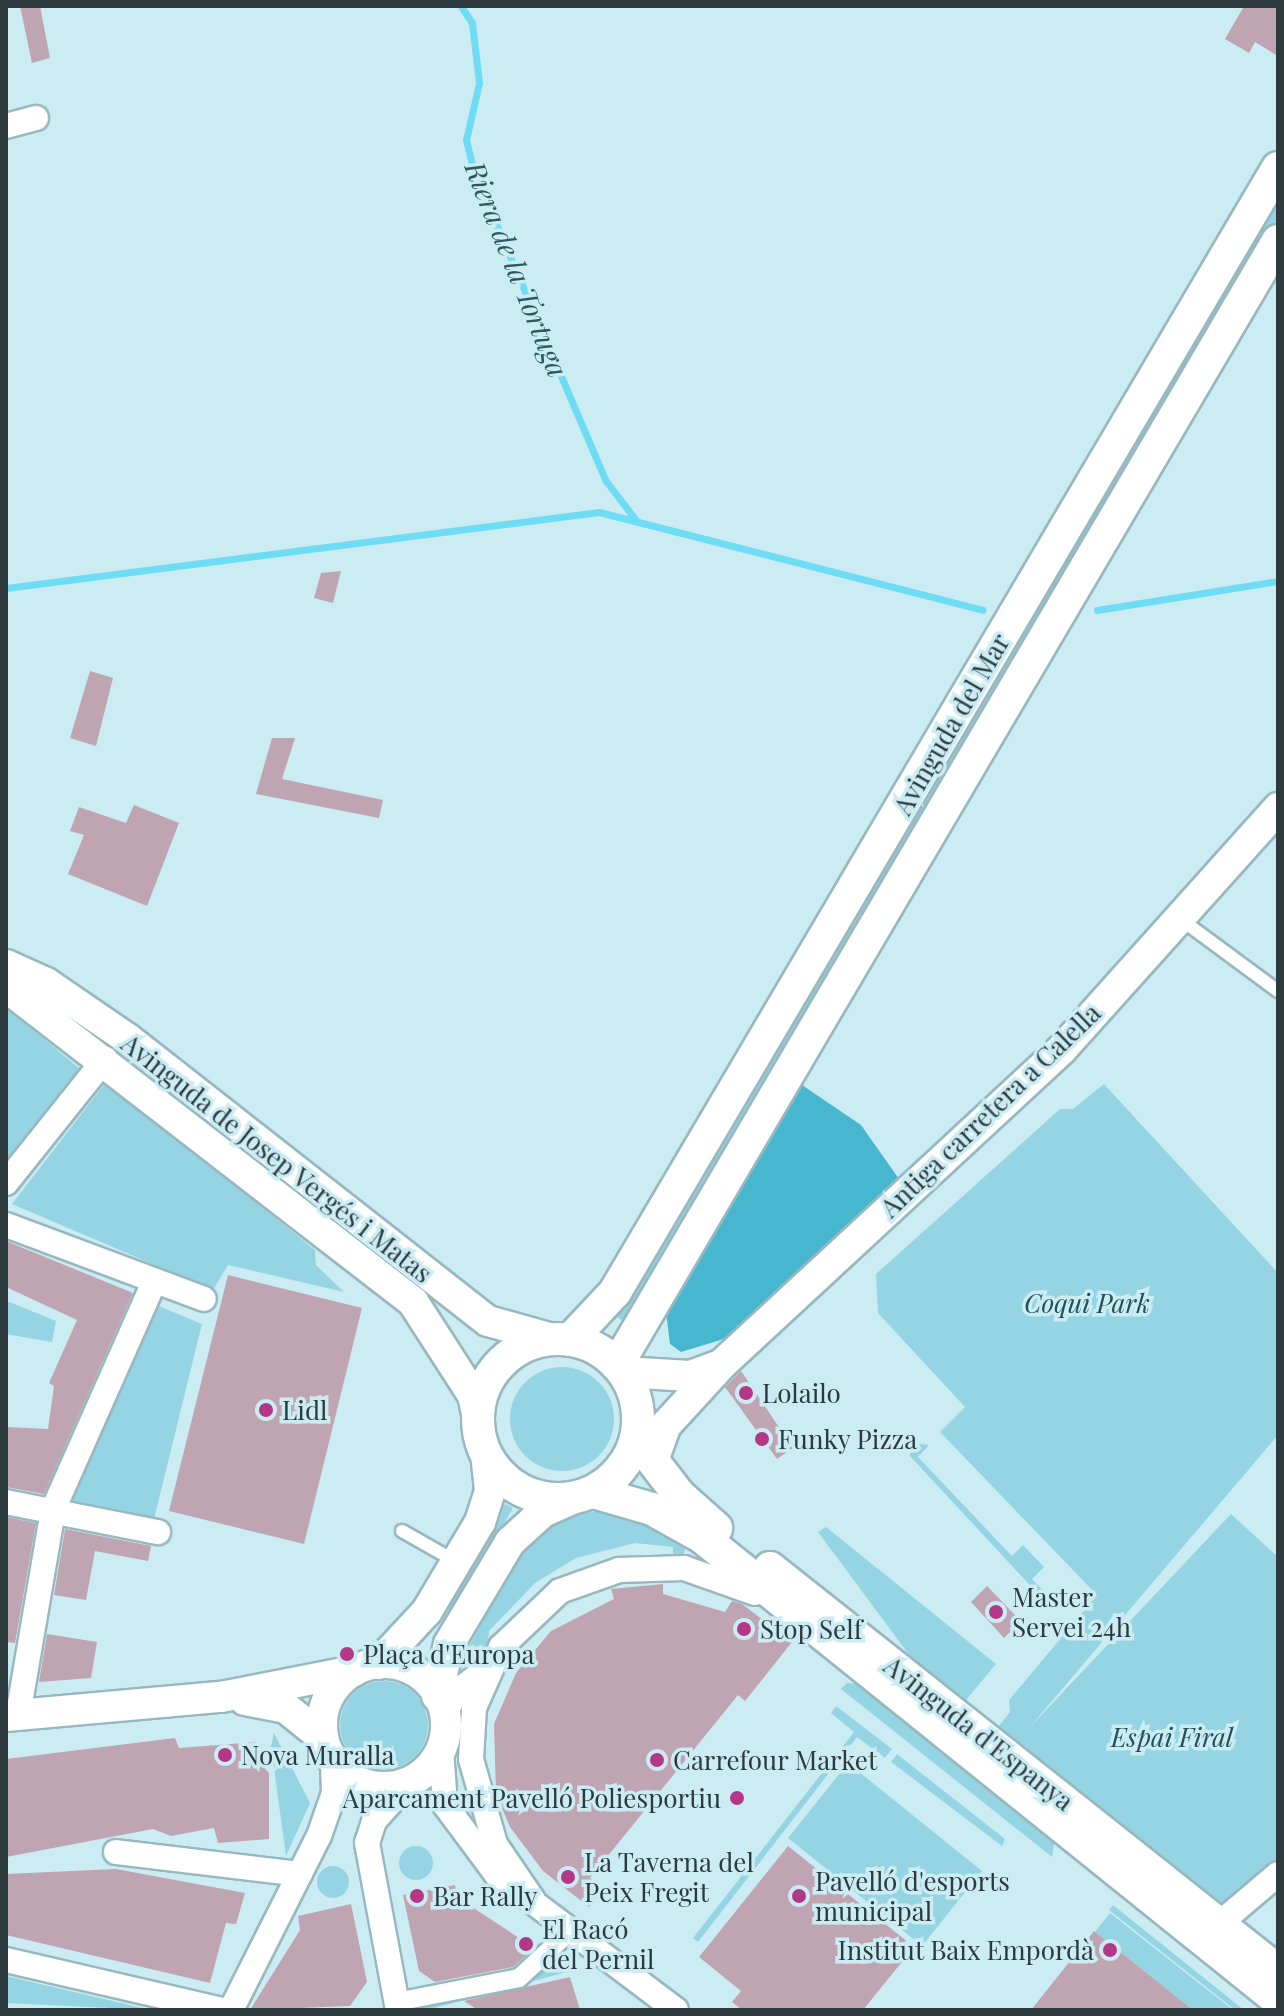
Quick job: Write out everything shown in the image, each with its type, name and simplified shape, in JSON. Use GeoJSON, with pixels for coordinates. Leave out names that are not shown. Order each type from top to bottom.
{"type":"FeatureCollection","features":[{"type":"Feature","properties":{"kind":"main road","name":"Avinguda del Mar"},"geometry":{"type":"LineString","coordinates":[[562,1340],[623,1279],[1278,168]]}},
{"type":"Feature","properties":{"kind":"main road","name":"Avinguda del Mar"},"geometry":{"type":"LineString","coordinates":[[620,1369],[655,1296],[1278,241]]}},
{"type":"Feature","properties":{"kind":"main road"},"geometry":{"type":"LineString","coordinates":[[562,1340],[620,1369],[636,1400],[648,1438],[620,1470],[585,1494],[526,1492],[482,1439],[483,1392],[500,1364],[562,1340]]}},
{"type":"Feature","properties":{"kind":"main road","name":"Avinguda d'Espanya"},"geometry":{"type":"LineString","coordinates":[[648,1438],[694,1511],[1278,1971]]}},
{"type":"Feature","properties":{"kind":"main road","name":"Avinguda d'Espanya"},"geometry":{"type":"LineString","coordinates":[[585,1494],[680,1523],[1278,2000]]}},
{"type":"Feature","properties":{"kind":"street"},"geometry":{"type":"LineString","coordinates":[[6,126],[36,118]]}},
{"type":"Feature","properties":{"kind":"street","name":"Antiga carretera a Calella"},"geometry":{"type":"LineString","coordinates":[[648,1438],[722,1364],[1062,1049],[1278,808]]}},
{"type":"Feature","properties":{"kind":"street","name":"Avinguda de Josep Vergés i Matas"},"geometry":{"type":"LineString","coordinates":[[6,965],[46,983],[128,1039],[488,1321],[562,1340]]}},
{"type":"Feature","properties":{"kind":"street","name":"Avinguda de Josep Vergés i Matas"},"geometry":{"type":"LineString","coordinates":[[6,987],[105,1059],[413,1302],[473,1395],[490,1491],[457,1562],[408,1635],[365,1668]]}},
{"type":"Feature","properties":{"kind":"street"},"geometry":{"type":"LineString","coordinates":[[6,1183],[105,1059]]}},
{"type":"Feature","properties":{"kind":"street"},"geometry":{"type":"LineString","coordinates":[[6,1225],[204,1299]]}},
{"type":"Feature","properties":{"kind":"street"},"geometry":{"type":"LineString","coordinates":[[154,1282],[53,1510],[12,1715],[221,1697],[365,1668],[405,1667],[441,1706]]}},
{"type":"Feature","properties":{"kind":"street","name":"Antiga carretera a Calella"},"geometry":{"type":"LineString","coordinates":[[620,1369],[690,1376],[722,1364]]}},
{"type":"Feature","properties":{"kind":"street"},"geometry":{"type":"LineString","coordinates":[[585,1494],[543,1512],[510,1542],[449,1644],[441,1706],[445,1805],[497,1875],[676,2010]]}},
{"type":"Feature","properties":{"kind":"street"},"geometry":{"type":"LineString","coordinates":[[6,1502],[158,1532]]}},
{"type":"Feature","properties":{"kind":"street","name":"Avinguda d'Espanya"},"geometry":{"type":"LineString","coordinates":[[441,1706],[487,1669],[532,1612],[560,1591],[619,1570],[716,1574],[793,1616]]}},
{"type":"Feature","properties":{"kind":"street"},"geometry":{"type":"LineString","coordinates":[[231,2010],[300,1874],[334,1793],[328,1749],[327,1700],[365,1668]]}},
{"type":"Feature","properties":{"kind":"street","name":"Avinguda d'Espanya"},"geometry":{"type":"LineString","coordinates":[[487,1669],[474,1708],[476,1796],[510,1875],[533,1900]]}},
{"type":"Feature","properties":{"kind":"street"},"geometry":{"type":"LineString","coordinates":[[221,1697],[286,1708],[367,1785],[409,1782]]}},
{"type":"Feature","properties":{"kind":"street"},"geometry":{"type":"LineString","coordinates":[[441,1749],[374,1821],[367,1843],[397,2006],[519,1978],[571,1930]]}},
{"type":"Feature","properties":{"kind":"street"},"geometry":{"type":"LineString","coordinates":[[116,1852],[300,1874]]}},
{"type":"Feature","properties":{"kind":"street"},"geometry":{"type":"LineString","coordinates":[[1219,1924],[1278,1874]]}},
{"type":"Feature","properties":{"kind":"street"},"geometry":{"type":"LineString","coordinates":[[6,1960],[223,2010]]}},
{"type":"Feature","properties":{"kind":"street"},"geometry":{"type":"LineString","coordinates":[[642,1984],[645,2010]]}},
{"type":"Feature","properties":{"kind":"lane"},"geometry":{"type":"LineString","coordinates":[[1179,918],[1278,991]]}},
{"type":"Feature","properties":{"kind":"lane"},"geometry":{"type":"LineString","coordinates":[[402,1531],[457,1562]]}},
{"type":"Feature","properties":{"kind":"green space"},"geometry":{"type":"Polygon","coordinates":[[[1278,199],[1278,226],[626,1323],[612,1314],[1278,199]]]}},
{"type":"Feature","properties":{"kind":"green space"},"geometry":{"type":"Polygon","coordinates":[[[6,1007],[80,1069],[6,1169],[6,1007]]]}},
{"type":"Feature","properties":{"kind":"green space"},"geometry":{"type":"Polygon","coordinates":[[[106,1082],[315,1250],[316,1265],[344,1292],[228,1265],[213,1290],[12,1204],[106,1082]]]}},
{"type":"Feature","properties":{"kind":"green space","name":"Coqui Park"},"geometry":{"type":"Polygon","coordinates":[[[1104,1084],[1278,1273],[1278,1435],[1030,1727],[1231,1514],[1278,1557],[1278,1868],[1228,1911],[994,1732],[1010,1712],[1009,1700],[1097,1595],[940,1432],[965,1407],[878,1313],[876,1274],[1060,1109],[1073,1109],[1104,1084]]]}},
{"type":"Feature","properties":{"kind":"green space"},"geometry":{"type":"Polygon","coordinates":[[[7,1301],[56,1321],[52,1342],[6,1334],[7,1301]]]}},
{"type":"Feature","properties":{"kind":"green space"},"geometry":{"type":"Polygon","coordinates":[[[154,1304],[202,1324],[154,1519],[70,1504],[154,1304]]]}},
{"type":"Feature","properties":{"kind":"green space"},"geometry":{"type":"Polygon","coordinates":[[[562,1367],[582,1371],[605,1390],[614,1419],[610,1439],[591,1462],[562,1471],[542,1467],[519,1448],[510,1419],[514,1399],[533,1376],[562,1367]]]}},
{"type":"Feature","properties":{"kind":"green space"},"geometry":{"type":"Polygon","coordinates":[[[920,1444],[929,1445],[918,1457],[1012,1556],[1023,1545],[1044,1567],[1032,1579],[1050,1598],[1066,1589],[1052,1609],[909,1455],[920,1444]]]}},
{"type":"Feature","properties":{"kind":"green space"},"geometry":{"type":"Polygon","coordinates":[[[505,1504],[513,1508],[453,1612],[445,1605],[505,1504]]]}},
{"type":"Feature","properties":{"kind":"green space"},"geometry":{"type":"Polygon","coordinates":[[[617,1509],[686,1544],[683,1558],[673,1558],[673,1547],[635,1543],[576,1558],[535,1583],[489,1631],[487,1653],[480,1658],[466,1652],[526,1544],[568,1515],[617,1509]]]}},
{"type":"Feature","properties":{"kind":"green space"},"geometry":{"type":"Polygon","coordinates":[[[826,1527],[996,1664],[961,1706],[927,1679],[818,1532],[826,1527]]]}},
{"type":"Feature","properties":{"kind":"green space","name":"Plaça d'Europa"},"geometry":{"type":"Polygon","coordinates":[[[384,1681],[401,1685],[415,1694],[424,1708],[428,1725],[424,1742],[415,1756],[401,1765],[384,1769],[367,1765],[353,1756],[344,1742],[340,1725],[344,1708],[353,1694],[367,1685],[384,1681]]]}},
{"type":"Feature","properties":{"kind":"green space"},"geometry":{"type":"Polygon","coordinates":[[[847,1683],[859,1684],[1055,1839],[1052,1857],[841,1689],[847,1683]]]}},
{"type":"Feature","properties":{"kind":"green space"},"geometry":{"type":"Polygon","coordinates":[[[836,1706],[892,1749],[885,1758],[857,1737],[698,1942],[693,1938],[854,1732],[831,1713],[836,1706]]]}},
{"type":"Feature","properties":{"kind":"green space"},"geometry":{"type":"Polygon","coordinates":[[[274,1733],[310,1803],[286,1856],[271,1746],[274,1733]]]}},
{"type":"Feature","properties":{"kind":"green space"},"geometry":{"type":"Polygon","coordinates":[[[897,1754],[1005,1839],[1002,1846],[891,1762],[897,1754]]]}},
{"type":"Feature","properties":{"kind":"green space"},"geometry":{"type":"Polygon","coordinates":[[[848,1763],[982,1871],[922,1946],[788,1838],[848,1763]]]}},
{"type":"Feature","properties":{"kind":"green space"},"geometry":{"type":"Polygon","coordinates":[[[416,1846],[428,1851],[433,1863],[428,1875],[416,1880],[404,1875],[399,1863],[404,1851],[416,1846]]]}},
{"type":"Feature","properties":{"kind":"green space"},"geometry":{"type":"Polygon","coordinates":[[[333,1866],[344,1871],[349,1882],[344,1893],[333,1898],[322,1893],[317,1882],[322,1871],[333,1866]]]}},
{"type":"Feature","properties":{"kind":"green space"},"geometry":{"type":"Polygon","coordinates":[[[1113,1905],[1244,2010],[1235,2010],[1109,1910],[1113,1905]]]}},
{"type":"Feature","properties":{"kind":"green space"},"geometry":{"type":"Polygon","coordinates":[[[1110,1913],[1233,2010],[1193,2010],[1095,1932],[1110,1913]]]}},
{"type":"Feature","properties":{"kind":"green space"},"geometry":{"type":"Polygon","coordinates":[[[560,1959],[574,1970],[427,2010],[426,2004],[524,1981],[560,1959]]]}},
{"type":"Feature","properties":{"kind":"green space"},"geometry":{"type":"Polygon","coordinates":[[[6,1976],[151,2010],[6,2003],[6,1976]]]}},
{"type":"Feature","properties":{"kind":"shaded area"},"geometry":{"type":"Polygon","coordinates":[[[802,1085],[861,1125],[899,1179],[727,1338],[681,1352],[670,1344],[666,1312],[802,1085]]]}},
{"type":"Feature","properties":{"kind":"building"},"geometry":{"type":"Polygon","coordinates":[[[20,6],[40,6],[50,58],[32,63],[20,6]]]}},
{"type":"Feature","properties":{"kind":"building"},"geometry":{"type":"Polygon","coordinates":[[[1244,6],[1278,6],[1278,56],[1255,42],[1249,53],[1225,39],[1244,6]]]}},
{"type":"Feature","properties":{"kind":"building"},"geometry":{"type":"Polygon","coordinates":[[[341,571],[333,603],[314,598],[321,573],[341,571]]]}},
{"type":"Feature","properties":{"kind":"building"},"geometry":{"type":"Polygon","coordinates":[[[90,671],[113,678],[96,746],[70,738],[90,671]]]}},
{"type":"Feature","properties":{"kind":"building"},"geometry":{"type":"Polygon","coordinates":[[[272,738],[295,738],[282,779],[383,800],[379,818],[256,794],[272,738]]]}},
{"type":"Feature","properties":{"kind":"building"},"geometry":{"type":"Polygon","coordinates":[[[134,805],[179,823],[147,906],[68,874],[84,835],[70,831],[79,807],[126,823],[134,805]]]}},
{"type":"Feature","properties":{"kind":"building"},"geometry":{"type":"Polygon","coordinates":[[[6,1241],[133,1293],[44,1494],[6,1487],[6,1427],[48,1429],[54,1386],[49,1383],[77,1320],[6,1287],[6,1241]]]}},
{"type":"Feature","properties":{"kind":"building","name":"Lidl"},"geometry":{"type":"Polygon","coordinates":[[[228,1275],[362,1308],[304,1544],[169,1511],[228,1275]]]}},
{"type":"Feature","properties":{"kind":"building"},"geometry":{"type":"Polygon","coordinates":[[[741,1371],[793,1448],[777,1459],[725,1387],[741,1371]]]}},
{"type":"Feature","properties":{"kind":"building"},"geometry":{"type":"Polygon","coordinates":[[[6,1517],[36,1523],[15,1643],[6,1642],[6,1517]]]}},
{"type":"Feature","properties":{"kind":"building"},"geometry":{"type":"Polygon","coordinates":[[[65,1529],[151,1546],[148,1561],[95,1551],[86,1600],[54,1595],[65,1529]]]}},
{"type":"Feature","properties":{"kind":"building"},"geometry":{"type":"Polygon","coordinates":[[[663,1584],[663,1594],[725,1612],[732,1601],[742,1604],[792,1642],[745,1701],[738,1695],[590,1878],[603,1889],[589,1907],[543,1871],[510,1827],[496,1794],[494,1724],[516,1673],[551,1631],[614,1599],[611,1589],[663,1584]]]}},
{"type":"Feature","properties":{"kind":"building","name":"Master Servei 24h"},"geometry":{"type":"Polygon","coordinates":[[[987,1586],[1021,1621],[1004,1638],[971,1602],[987,1586]]]}},
{"type":"Feature","properties":{"kind":"building"},"geometry":{"type":"Polygon","coordinates":[[[47,1634],[97,1642],[91,1678],[39,1682],[47,1634]]]}},
{"type":"Feature","properties":{"kind":"building"},"geometry":{"type":"Polygon","coordinates":[[[175,1738],[179,1748],[256,1742],[257,1760],[269,1773],[269,1839],[218,1843],[214,1828],[171,1836],[153,1829],[6,1857],[6,1759],[175,1738]]]}},
{"type":"Feature","properties":{"kind":"building","name":"Pavelló d'esports municipal"},"geometry":{"type":"Polygon","coordinates":[[[788,1846],[914,1947],[863,2010],[742,2010],[732,2002],[741,1991],[699,1957],[788,1846]]]}},
{"type":"Feature","properties":{"kind":"building"},"geometry":{"type":"Polygon","coordinates":[[[116,1869],[245,1893],[236,1924],[226,1923],[210,1983],[6,1935],[6,1874],[116,1869]]]}},
{"type":"Feature","properties":{"kind":"building"},"geometry":{"type":"Polygon","coordinates":[[[455,1885],[457,1897],[534,1948],[513,1967],[435,1982],[419,1971],[403,1895],[455,1885]]]}},
{"type":"Feature","properties":{"kind":"building"},"geometry":{"type":"Polygon","coordinates":[[[351,1904],[367,1982],[350,2006],[250,2010],[300,1930],[298,1916],[351,1904]]]}},
{"type":"Feature","properties":{"kind":"building"},"geometry":{"type":"Polygon","coordinates":[[[1094,1931],[1193,2010],[1031,2010],[1094,1931]]]}},
{"type":"Feature","properties":{"kind":"building"},"geometry":{"type":"Polygon","coordinates":[[[570,1977],[580,2010],[478,2010],[464,2001],[570,1977]]]}},
{"type":"Feature","properties":{"kind":"waterway","name":"Riera de la Tortuga"},"geometry":{"type":"LineString","coordinates":[[461,6],[472,23],[479,83],[466,140],[474,172],[606,481],[635,519]]}},
{"type":"Feature","properties":{"kind":"waterway"},"geometry":{"type":"LineString","coordinates":[[6,588],[599,512],[983,610]]}},
{"type":"Feature","properties":{"kind":"waterway"},"geometry":{"type":"LineString","coordinates":[[1097,610],[1278,581]]}},
{"type":"Feature","properties":{"kind":"place","name":"Lolailo"},"geometry":{"type":"Point","coordinates":[746,1393]}},
{"type":"Feature","properties":{"kind":"place","name":"Lidl"},"geometry":{"type":"Point","coordinates":[266,1410]}},
{"type":"Feature","properties":{"kind":"place","name":"Funky Pizza"},"geometry":{"type":"Point","coordinates":[762,1439]}},
{"type":"Feature","properties":{"kind":"place","name":"Master Servei 24h"},"geometry":{"type":"Point","coordinates":[996,1612]}},
{"type":"Feature","properties":{"kind":"place","name":"Stop Self"},"geometry":{"type":"Point","coordinates":[744,1629]}},
{"type":"Feature","properties":{"kind":"place","name":"Plaça d'Europa"},"geometry":{"type":"Point","coordinates":[347,1654]}},
{"type":"Feature","properties":{"kind":"place","name":"Nova Muralla"},"geometry":{"type":"Point","coordinates":[225,1755]}},
{"type":"Feature","properties":{"kind":"place","name":"Carrefour Market"},"geometry":{"type":"Point","coordinates":[657,1760]}},
{"type":"Feature","properties":{"kind":"place","name":"Aparcament Pavelló Poliesportiu"},"geometry":{"type":"Point","coordinates":[737,1798]}},
{"type":"Feature","properties":{"kind":"place","name":"La Taverna del Peix Fregit"},"geometry":{"type":"Point","coordinates":[568,1877]}},
{"type":"Feature","properties":{"kind":"place","name":"Bar Rally"},"geometry":{"type":"Point","coordinates":[417,1896]}},
{"type":"Feature","properties":{"kind":"place","name":"Pavelló d'esports municipal"},"geometry":{"type":"Point","coordinates":[799,1896]}},
{"type":"Feature","properties":{"kind":"place","name":"El Racó del Pernil"},"geometry":{"type":"Point","coordinates":[526,1944]}},
{"type":"Feature","properties":{"kind":"place","name":"Institut Baix Empordà"},"geometry":{"type":"Point","coordinates":[1110,1950]}},
{"type":"Feature","properties":{"kind":"park label","name":"Espai Firal"},"geometry":{"type":"Point","coordinates":[1172,1737]}}]}
